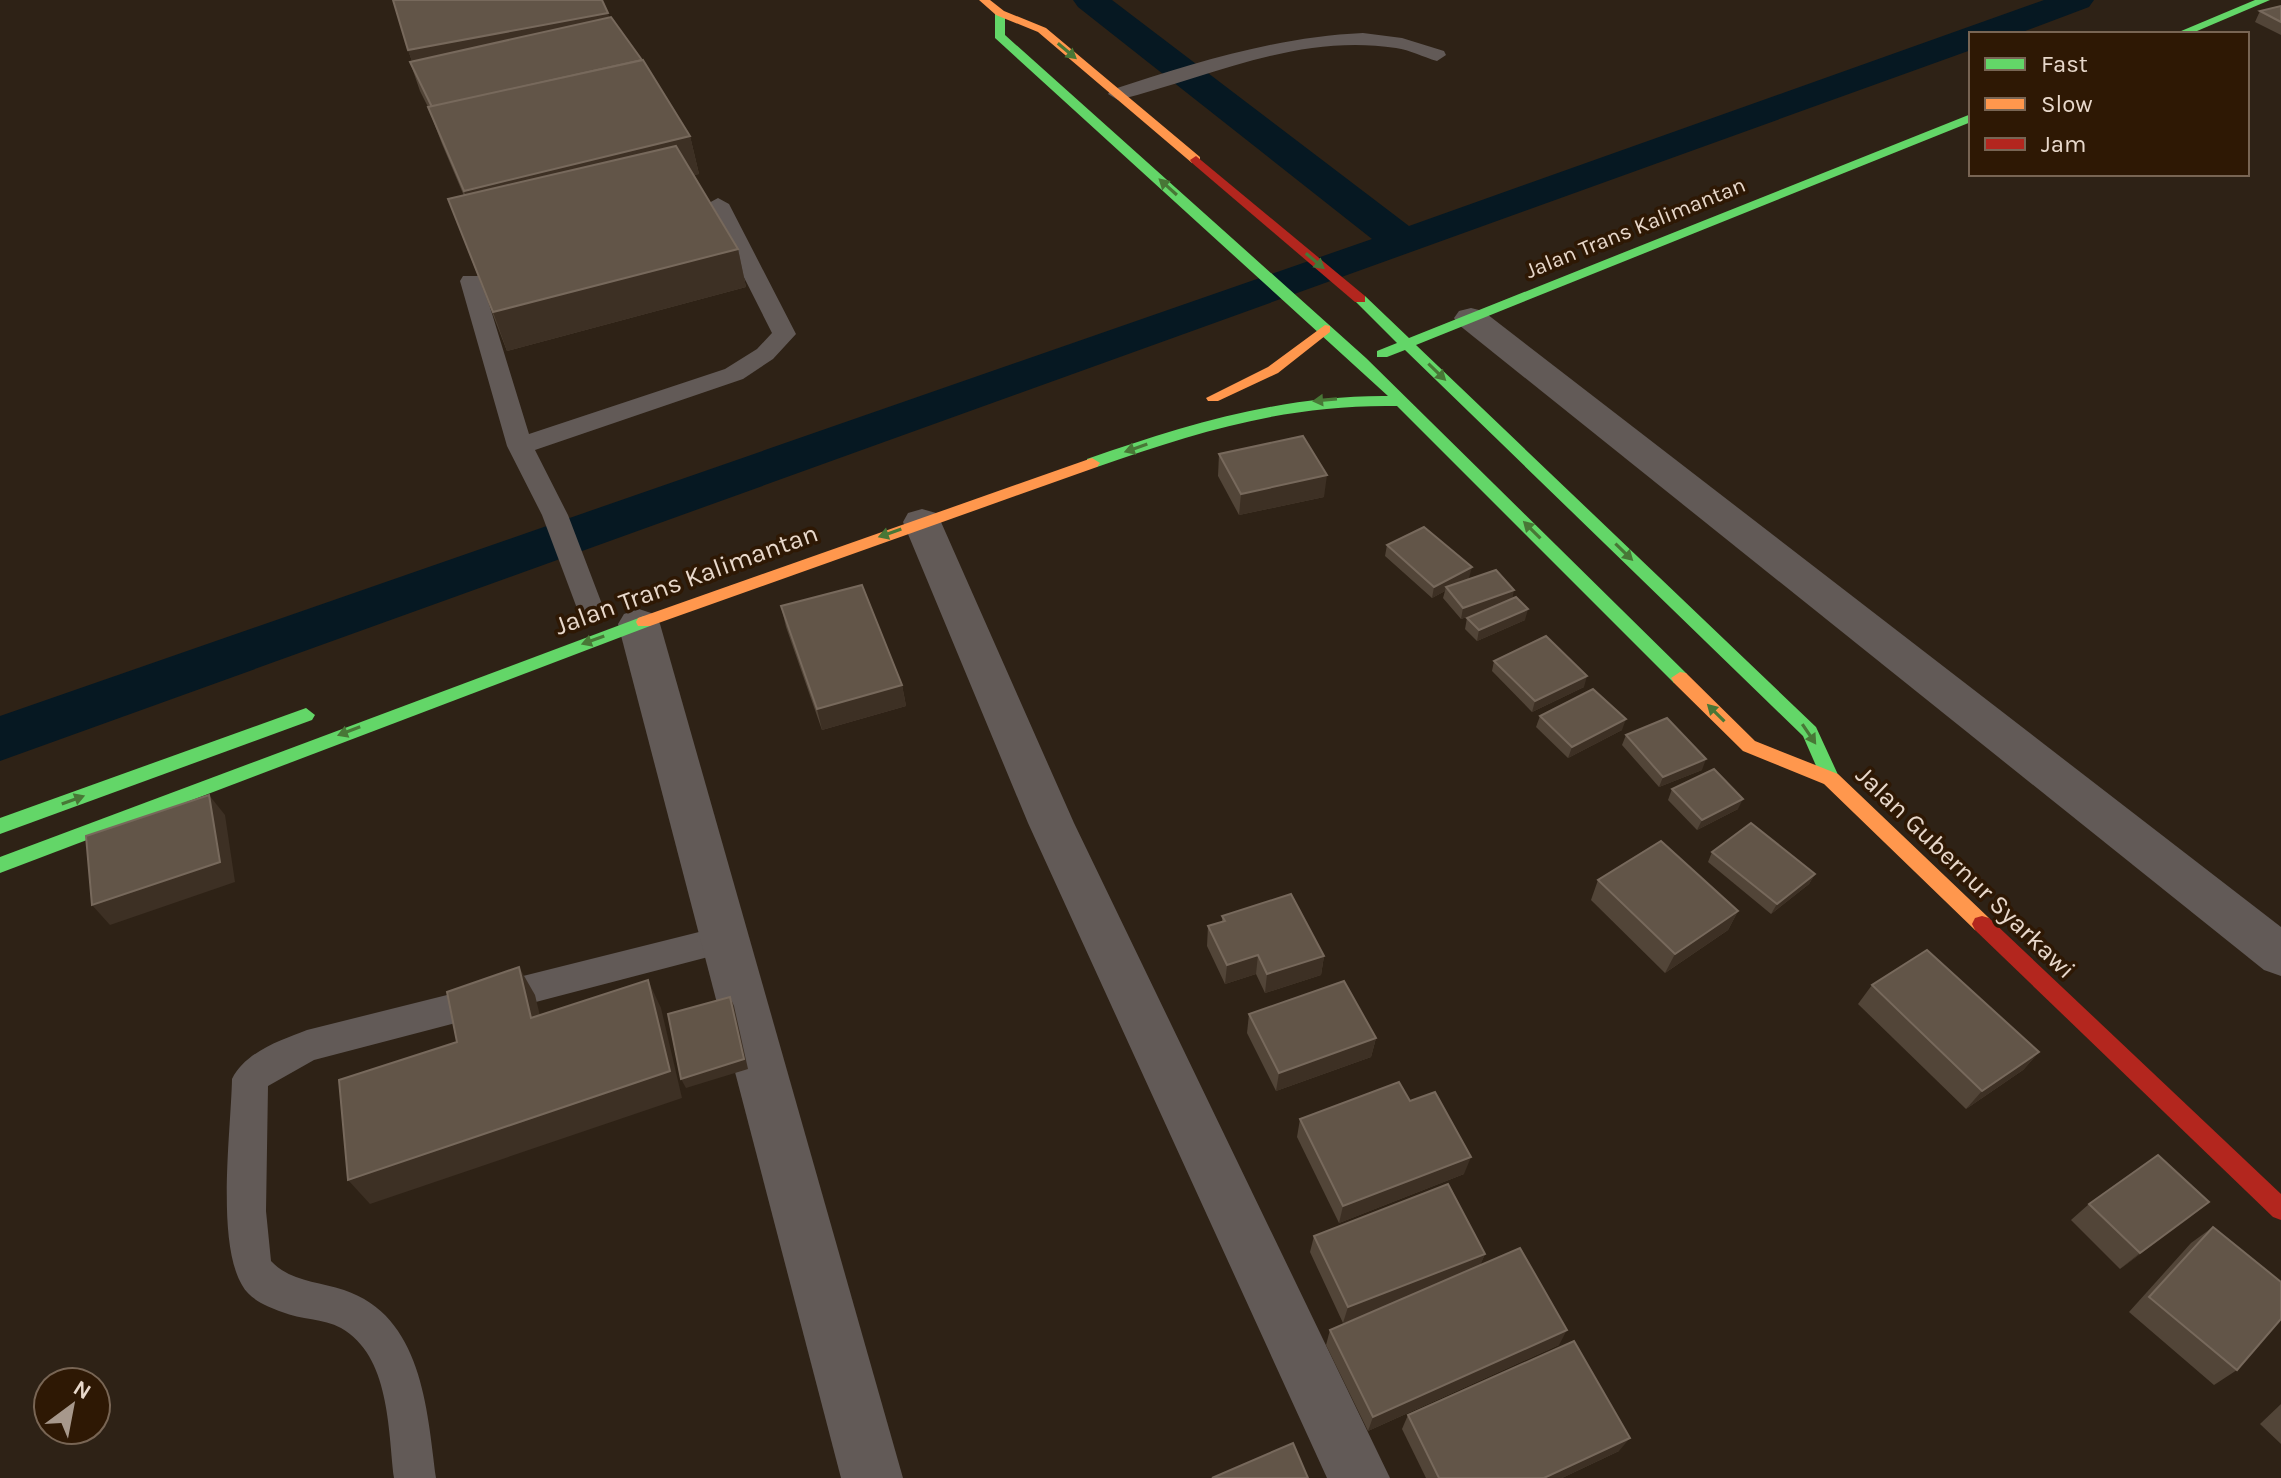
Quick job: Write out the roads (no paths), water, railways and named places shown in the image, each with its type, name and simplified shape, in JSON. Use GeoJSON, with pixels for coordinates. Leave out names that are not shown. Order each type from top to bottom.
{"type":"FeatureCollection","features":[{"type":"Feature","properties":{"kind":"highway"},"geometry":{"type":"LineString","coordinates":[[983,0],[1000,13],[1042,30],[1360,299],[1810,732],[1831,779]]}},
{"type":"Feature","properties":{"kind":"highway"},"geometry":{"type":"LineString","coordinates":[[2185,32],[2265,0]]}},
{"type":"Feature","properties":{"kind":"highway"},"geometry":{"type":"LineString","coordinates":[[1000,13],[999,36],[1361,361]]}},
{"type":"Feature","properties":{"kind":"highway","name":"Jalan Trans Kalimantan"},"geometry":{"type":"LineString","coordinates":[[1361,361],[1969,119]]}},
{"type":"Feature","properties":{"kind":"highway"},"geometry":{"type":"LineString","coordinates":[[1195,405],[1250,387],[1291,361],[1318,322]]}},
{"type":"Feature","properties":{"kind":"highway","name":"Jalan Gubernur Syarkawi"},"geometry":{"type":"LineString","coordinates":[[1361,361],[1749,746],[1831,779],[2281,1209]]}},
{"type":"Feature","properties":{"kind":"highway","name":"Jalan Trans Kalimantan"},"geometry":{"type":"LineString","coordinates":[[0,865],[603,615],[922,522],[1210,422],[1266,407],[1352,398],[1403,401]]}},
{"type":"Feature","properties":{"kind":"highway"},"geometry":{"type":"LineString","coordinates":[[0,826],[325,708]]}},
{"type":"Feature","properties":{"kind":"street"},"geometry":{"type":"LineString","coordinates":[[1471,318],[2281,955]]}},
{"type":"Feature","properties":{"kind":"street"},"geometry":{"type":"LineString","coordinates":[[922,522],[1051,823],[1359,1478]]}},
{"type":"Feature","properties":{"kind":"street"},"geometry":{"type":"LineString","coordinates":[[603,615],[723,940],[872,1478]]}},
{"type":"Feature","properties":{"kind":"lane"},"geometry":{"type":"LineString","coordinates":[[1118,94],[1220,63],[1324,39],[1380,38],[1416,44],[1437,55]]}},
{"type":"Feature","properties":{"kind":"lane"},"geometry":{"type":"LineString","coordinates":[[520,446],[734,374],[765,354],[784,334],[718,204]]}},
{"type":"Feature","properties":{"kind":"lane"},"geometry":{"type":"LineString","coordinates":[[471,281],[520,446],[555,515],[576,575],[603,615]]}},
{"type":"Feature","properties":{"kind":"lane"},"geometry":{"type":"LineString","coordinates":[[415,1478],[401,1376],[368,1320],[331,1304],[283,1296],[254,1271],[247,1244],[250,1079],[264,1067],[307,1046],[723,940]]}},
{"type":"Feature","properties":{"kind":"waterway"},"geometry":{"type":"LineString","coordinates":[[1090,0],[1403,242]]}},
{"type":"Feature","properties":{"kind":"waterway"},"geometry":{"type":"LineString","coordinates":[[1989,32],[2077,0]]}},
{"type":"Feature","properties":{"kind":"waterway"},"geometry":{"type":"LineString","coordinates":[[0,739],[1223,307],[1969,39]]}}]}
